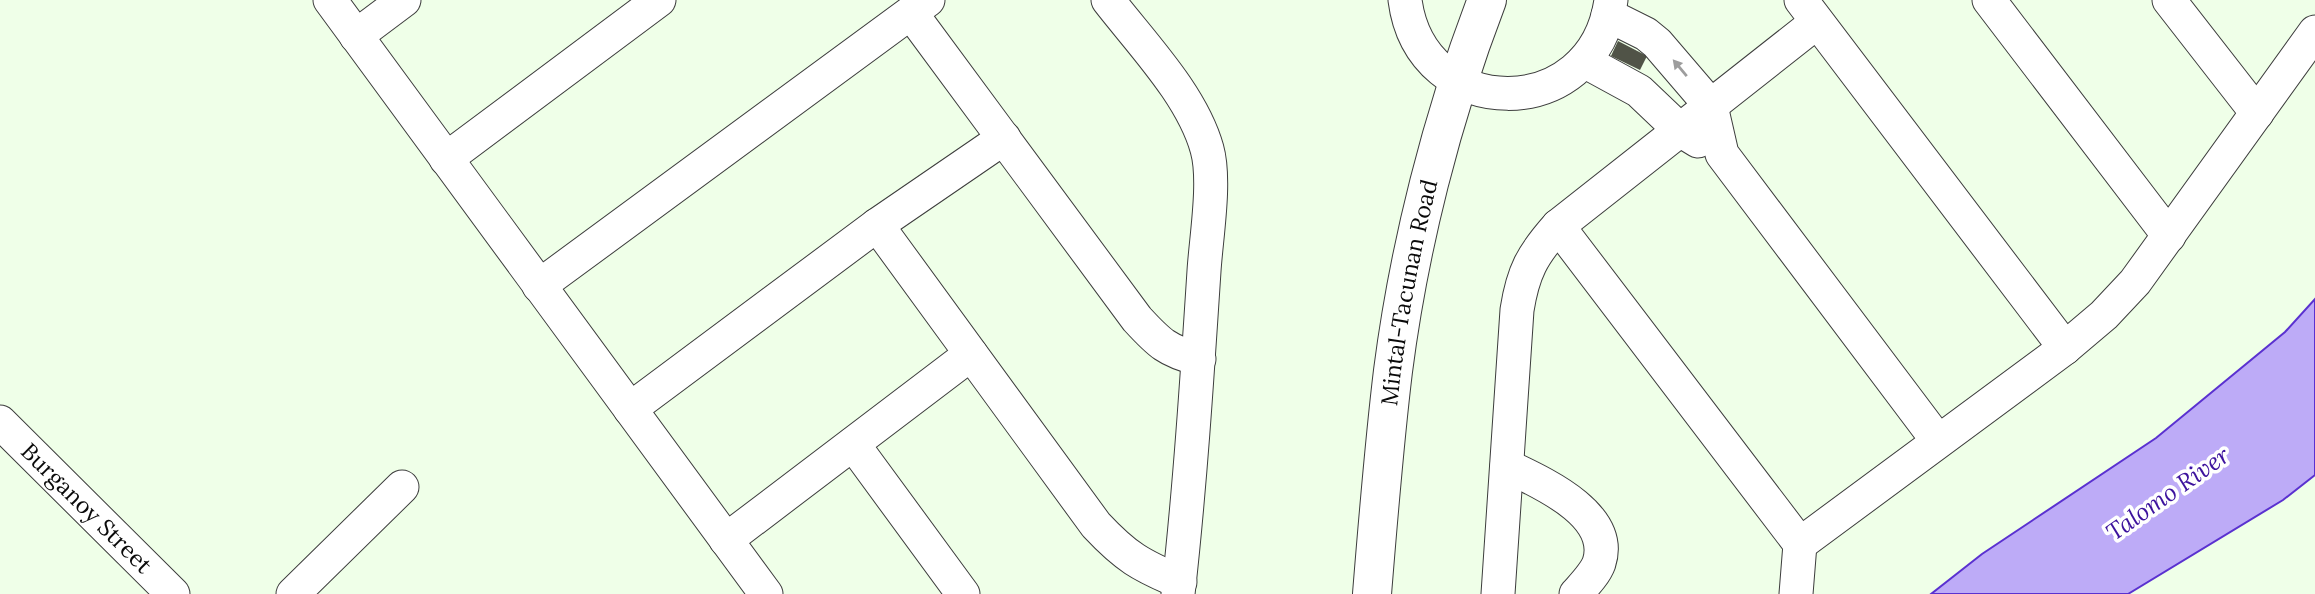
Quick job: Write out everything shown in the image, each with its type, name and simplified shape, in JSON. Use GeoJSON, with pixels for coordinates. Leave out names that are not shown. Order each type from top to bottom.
{"type":"FeatureCollection","features":[{"type":"Feature","properties":{"kind":"street"},"geometry":{"type":"LineString","coordinates":[[330,0],[766,594]]}},
{"type":"Feature","properties":{"kind":"street"},"geometry":{"type":"LineString","coordinates":[[356,36],[404,0]]}},
{"type":"Feature","properties":{"kind":"street"},"geometry":{"type":"LineString","coordinates":[[446,159],[659,0]]}},
{"type":"Feature","properties":{"kind":"street"},"geometry":{"type":"LineString","coordinates":[[877,225],[1096,525],[1118,549],[1179,588],[1199,359],[1209,187],[1208,152],[1197,121],[1178,90],[1108,0]]}},
{"type":"Feature","properties":{"kind":"street"},"geometry":{"type":"LineString","coordinates":[[1405,0],[1410,24],[1421,47],[1437,66],[1457,81],[1481,91],[1518,94],[1554,84],[1584,61],[1600,40],[1610,8],[1657,43],[1711,106],[1722,154],[1938,441]]}},
{"type":"Feature","properties":{"kind":"street","name":"Mintal-Tacunan Road"},"geometry":{"type":"LineString","coordinates":[[1372,594],[1392,383],[1406,291],[1457,81],[1487,0]]}},
{"type":"Feature","properties":{"kind":"street"},"geometry":{"type":"LineString","coordinates":[[1989,0],[2169,236]]}},
{"type":"Feature","properties":{"kind":"street"},"geometry":{"type":"LineString","coordinates":[[2169,0],[2257,113]]}},
{"type":"Feature","properties":{"kind":"street"},"geometry":{"type":"LineString","coordinates":[[539,286],[920,6],[1004,138],[1137,319],[1156,339],[1174,352],[1199,359]]}},
{"type":"Feature","properties":{"kind":"street"},"geometry":{"type":"LineString","coordinates":[[1498,594],[1517,310],[1522,282],[1532,259],[1558,226],[1711,106],[1809,11],[2065,348]]}},
{"type":"Feature","properties":{"kind":"street"},"geometry":{"type":"LineString","coordinates":[[1800,544],[2065,348],[2104,315],[2135,282],[2315,32]]}},
{"type":"Feature","properties":{"kind":"street"},"geometry":{"type":"LineString","coordinates":[[1584,61],[1639,91],[1680,131],[1722,154]]}},
{"type":"Feature","properties":{"kind":"street"},"geometry":{"type":"LineString","coordinates":[[630,410],[877,225],[1004,138]]}},
{"type":"Feature","properties":{"kind":"street"},"geometry":{"type":"LineString","coordinates":[[1558,226],[1800,544],[1796,594]]}},
{"type":"Feature","properties":{"kind":"street"},"geometry":{"type":"LineString","coordinates":[[726,540],[971,354]]}},
{"type":"Feature","properties":{"kind":"street","name":"Burganoy Street"},"geometry":{"type":"LineString","coordinates":[[0,422],[173,594]]}},
{"type":"Feature","properties":{"kind":"street"},"geometry":{"type":"LineString","coordinates":[[853,444],[963,594]]}},
{"type":"Feature","properties":{"kind":"street"},"geometry":{"type":"LineString","coordinates":[[1507,467],[1560,493],[1582,511],[1596,530],[1601,549],[1598,564],[1576,594]]}},
{"type":"Feature","properties":{"kind":"street"},"geometry":{"type":"LineString","coordinates":[[293,594],[402,487]]}},
{"type":"Feature","properties":{"kind":"water","name":"Talomo River"},"geometry":{"type":"Polygon","coordinates":[[[2315,299],[2315,475],[2283,500],[2128,594],[1931,594],[1982,554],[2156,438],[2285,332],[2315,299]]]}},
{"type":"Feature","properties":{"kind":"building"},"geometry":{"type":"Polygon","coordinates":[[[1618,41],[1647,56],[1640,70],[1611,56],[1618,41]]]}}]}
